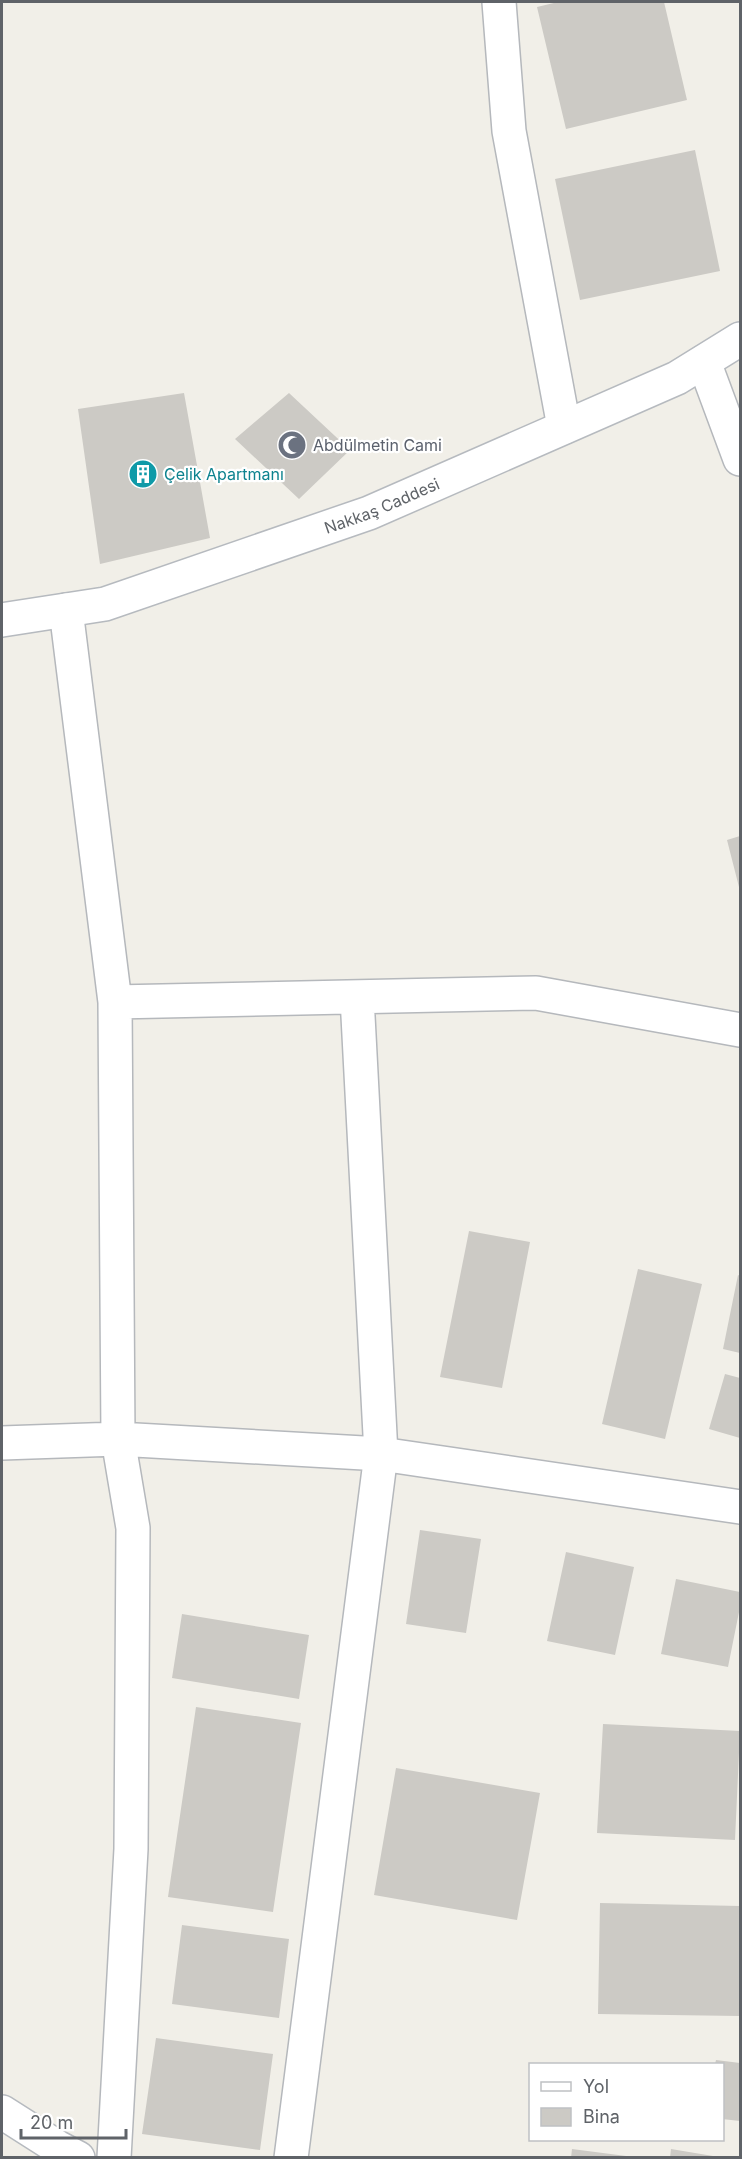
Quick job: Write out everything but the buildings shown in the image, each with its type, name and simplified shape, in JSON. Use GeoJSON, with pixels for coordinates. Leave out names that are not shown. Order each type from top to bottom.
{"type":"FeatureCollection","features":[{"type":"Feature","properties":{"kind":"street"},"geometry":{"type":"LineString","coordinates":[[499,2],[509,131],[564,427]]}},
{"type":"Feature","properties":{"kind":"street","name":"Nakkaş Caddesi"},"geometry":{"type":"LineString","coordinates":[[2,620],[105,604],[369,513],[677,378],[741,339]]}},
{"type":"Feature","properties":{"kind":"street"},"geometry":{"type":"LineString","coordinates":[[704,362],[741,459]]}},
{"type":"Feature","properties":{"kind":"street"},"geometry":{"type":"LineString","coordinates":[[66,610],[115,1002],[118,1439],[133,1528],[131,1850],[114,2157]]}},
{"type":"Feature","properties":{"kind":"street"},"geometry":{"type":"LineString","coordinates":[[115,1002],[536,993],[741,1029]]}},
{"type":"Feature","properties":{"kind":"street"},"geometry":{"type":"LineString","coordinates":[[291,2157],[381,1454],[357,997]]}},
{"type":"Feature","properties":{"kind":"street"},"geometry":{"type":"LineString","coordinates":[[2,1443],[118,1439],[381,1454],[741,1507]]}},
{"type":"Feature","properties":{"kind":"street"},"geometry":{"type":"LineString","coordinates":[[2,2112],[57,2147],[78,2157]]}},
{"type":"Feature","properties":{"kind":"place","name":"Abdülmetin Cami"},"geometry":{"type":"Point","coordinates":[292,445]}},
{"type":"Feature","properties":{"kind":"place","name":"Çelik Apartmanı"},"geometry":{"type":"Point","coordinates":[143,474]}}]}
